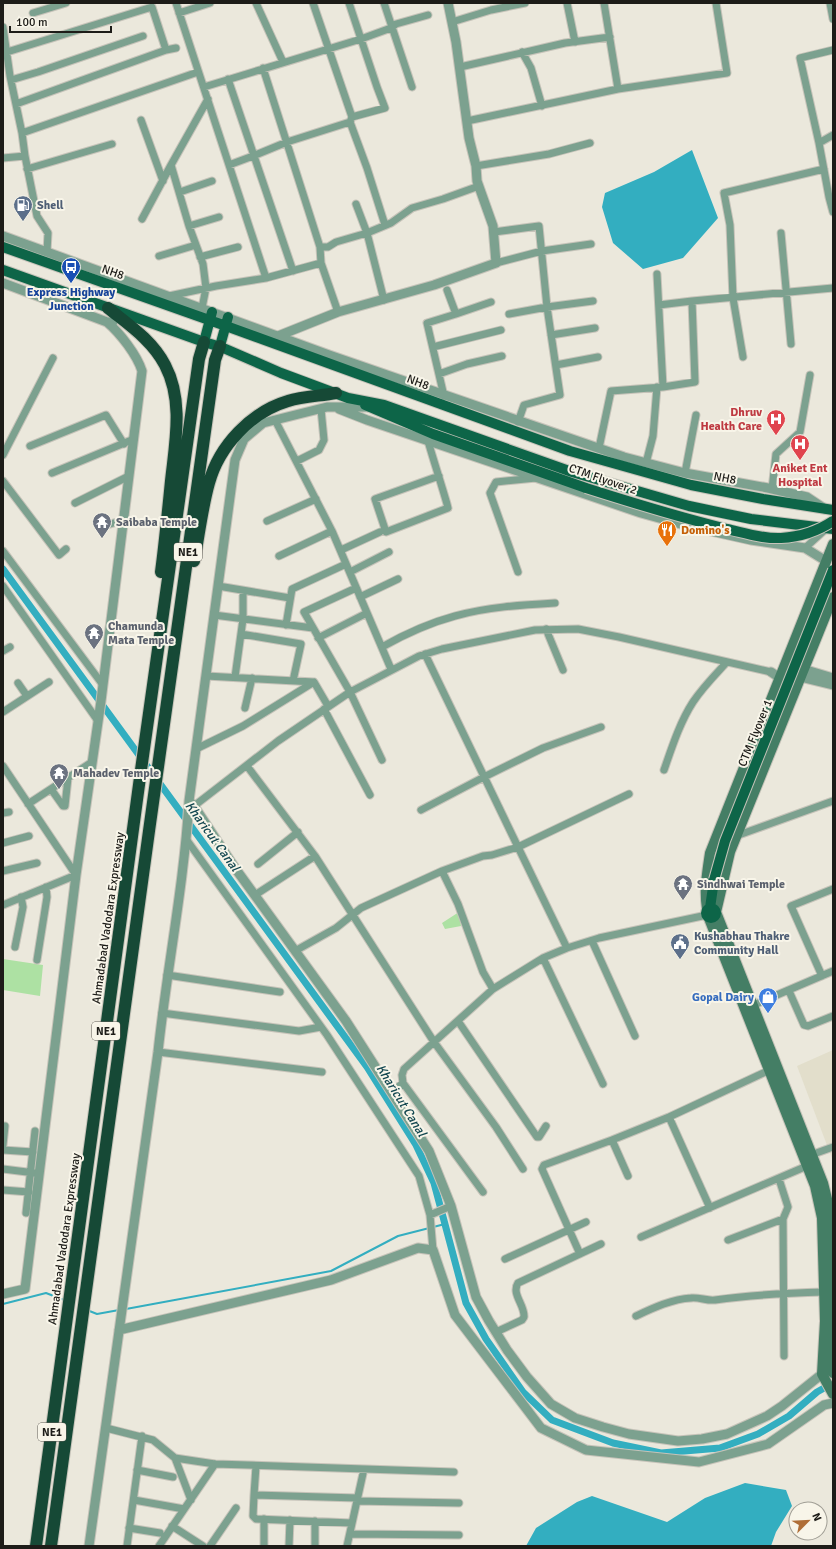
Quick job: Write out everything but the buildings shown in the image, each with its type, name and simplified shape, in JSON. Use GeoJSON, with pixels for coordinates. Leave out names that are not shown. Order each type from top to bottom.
{"type":"FeatureCollection","features":[{"type":"Feature","properties":{"kind":"highway"},"geometry":{"type":"LineString","coordinates":[[108,308],[146,339],[165,365],[176,397],[177,423],[155,631],[157,657]]}},
{"type":"Feature","properties":{"kind":"highway","name":"Ahmadabad Vadodara Expressway"},"geometry":{"type":"LineString","coordinates":[[36,1546],[141,770],[200,359],[204,342]]}},
{"type":"Feature","properties":{"kind":"highway","name":"NE1"},"geometry":{"type":"LineString","coordinates":[[51,1546],[215,360],[220,346]]}},
{"type":"Feature","properties":{"kind":"highway"},"geometry":{"type":"LineString","coordinates":[[178,624],[189,591],[209,482],[221,455],[239,430],[262,413],[288,401],[336,393]]}},
{"type":"Feature","properties":{"kind":"main road"},"geometry":{"type":"LineString","coordinates":[[7,248],[15,240]]}},
{"type":"Feature","properties":{"kind":"main road","name":"NH8"},"geometry":{"type":"LineString","coordinates":[[7,248],[58,261],[208,313],[567,450],[691,484],[763,499],[829,509]]}},
{"type":"Feature","properties":{"kind":"main road"},"geometry":{"type":"LineString","coordinates":[[3,270],[21,278],[204,342],[220,346],[282,373],[348,398],[384,405],[572,472],[689,506],[751,519],[831,526]]}},
{"type":"Feature","properties":{"kind":"main road"},"geometry":{"type":"LineString","coordinates":[[204,342],[208,313]]}},
{"type":"Feature","properties":{"kind":"main road"},"geometry":{"type":"LineString","coordinates":[[220,346],[227,321]]}},
{"type":"Feature","properties":{"kind":"main road","name":"CTM Flyover 2"},"geometry":{"type":"LineString","coordinates":[[348,398],[433,434],[645,507],[685,519],[762,537],[781,538],[799,536],[831,526]]}},
{"type":"Feature","properties":{"kind":"main road"},"geometry":{"type":"LineString","coordinates":[[829,1372],[831,1215],[823,1183],[808,1159],[749,1007],[709,912],[705,895],[705,880],[710,853],[833,544]]}},
{"type":"Feature","properties":{"kind":"main road","name":"CTM Flyover 1"},"geometry":{"type":"LineString","coordinates":[[709,912],[714,880],[725,841],[833,570]]}},
{"type":"Feature","properties":{"kind":"main road"},"geometry":{"type":"LineString","coordinates":[[709,912],[736,836],[833,597]]}},
{"type":"Feature","properties":{"kind":"main road"},"geometry":{"type":"LineString","coordinates":[[830,1261],[824,1292],[829,1372],[833,1394]]}},
{"type":"Feature","properties":{"kind":"street"},"geometry":{"type":"LineString","coordinates":[[33,13],[66,3]]}},
{"type":"Feature","properties":{"kind":"street"},"geometry":{"type":"LineString","coordinates":[[176,3],[266,278]]}},
{"type":"Feature","properties":{"kind":"street"},"geometry":{"type":"LineString","coordinates":[[179,14],[210,3]]}},
{"type":"Feature","properties":{"kind":"street"},"geometry":{"type":"LineString","coordinates":[[256,3],[283,62]]}},
{"type":"Feature","properties":{"kind":"street"},"geometry":{"type":"LineString","coordinates":[[313,3],[385,225]]}},
{"type":"Feature","properties":{"kind":"street"},"geometry":{"type":"LineString","coordinates":[[229,165],[287,142],[385,108],[349,3]]}},
{"type":"Feature","properties":{"kind":"street"},"geometry":{"type":"LineString","coordinates":[[384,3],[391,28],[412,87]]}},
{"type":"Feature","properties":{"kind":"street"},"geometry":{"type":"LineString","coordinates":[[448,3],[460,67],[469,138],[479,186],[494,226],[496,263]]}},
{"type":"Feature","properties":{"kind":"street"},"geometry":{"type":"LineString","coordinates":[[452,22],[491,10],[525,3]]}},
{"type":"Feature","properties":{"kind":"street"},"geometry":{"type":"LineString","coordinates":[[567,3],[575,42]]}},
{"type":"Feature","properties":{"kind":"street"},"geometry":{"type":"LineString","coordinates":[[604,3],[618,89]]}},
{"type":"Feature","properties":{"kind":"street"},"geometry":{"type":"LineString","coordinates":[[467,122],[618,89],[727,73],[716,3]]}},
{"type":"Feature","properties":{"kind":"street"},"geometry":{"type":"LineString","coordinates":[[830,3],[833,19]]}},
{"type":"Feature","properties":{"kind":"street"},"geometry":{"type":"LineString","coordinates":[[7,52],[152,7],[166,50]]}},
{"type":"Feature","properties":{"kind":"street"},"geometry":{"type":"LineString","coordinates":[[204,87],[361,38],[391,28],[396,24],[428,15]]}},
{"type":"Feature","properties":{"kind":"street"},"geometry":{"type":"LineString","coordinates":[[3,27],[7,52],[8,77],[16,104],[37,216],[48,233],[47,252]]}},
{"type":"Feature","properties":{"kind":"street"},"geometry":{"type":"LineString","coordinates":[[8,77],[38,72],[143,36]]}},
{"type":"Feature","properties":{"kind":"street"},"geometry":{"type":"LineString","coordinates":[[460,67],[522,52],[610,37]]}},
{"type":"Feature","properties":{"kind":"street"},"geometry":{"type":"LineString","coordinates":[[16,104],[166,50],[176,48]]}},
{"type":"Feature","properties":{"kind":"street"},"geometry":{"type":"LineString","coordinates":[[833,50],[800,58],[833,212]]}},
{"type":"Feature","properties":{"kind":"street"},"geometry":{"type":"LineString","coordinates":[[522,52],[531,68],[542,106]]}},
{"type":"Feature","properties":{"kind":"street"},"geometry":{"type":"LineString","coordinates":[[263,68],[320,247],[321,263],[338,312]]}},
{"type":"Feature","properties":{"kind":"street"},"geometry":{"type":"LineString","coordinates":[[22,133],[198,72]]}},
{"type":"Feature","properties":{"kind":"street"},"geometry":{"type":"LineString","coordinates":[[228,79],[293,271]]}},
{"type":"Feature","properties":{"kind":"street"},"geometry":{"type":"LineString","coordinates":[[142,219],[208,99]]}},
{"type":"Feature","properties":{"kind":"street"},"geometry":{"type":"LineString","coordinates":[[142,120],[163,181]]}},
{"type":"Feature","properties":{"kind":"street"},"geometry":{"type":"LineString","coordinates":[[819,143],[833,135]]}},
{"type":"Feature","properties":{"kind":"street"},"geometry":{"type":"LineString","coordinates":[[476,166],[549,154],[590,143]]}},
{"type":"Feature","properties":{"kind":"street"},"geometry":{"type":"LineString","coordinates":[[28,169],[112,144]]}},
{"type":"Feature","properties":{"kind":"street"},"geometry":{"type":"LineString","coordinates":[[3,158],[25,156]]}},
{"type":"Feature","properties":{"kind":"street"},"geometry":{"type":"LineString","coordinates":[[3,236],[47,252],[58,261],[169,296],[208,313],[206,288],[200,258],[171,165]]}},
{"type":"Feature","properties":{"kind":"street"},"geometry":{"type":"LineString","coordinates":[[743,358],[733,298],[730,226],[724,193],[824,169]]}},
{"type":"Feature","properties":{"kind":"street"},"geometry":{"type":"LineString","coordinates":[[180,192],[212,181]]}},
{"type":"Feature","properties":{"kind":"street"},"geometry":{"type":"LineString","coordinates":[[320,247],[328,247],[336,242],[367,233],[385,225],[412,208],[479,186]]}},
{"type":"Feature","properties":{"kind":"street"},"geometry":{"type":"LineString","coordinates":[[356,204],[367,233],[384,300]]}},
{"type":"Feature","properties":{"kind":"street"},"geometry":{"type":"LineString","coordinates":[[189,226],[219,217]]}},
{"type":"Feature","properties":{"kind":"street"},"geometry":{"type":"LineString","coordinates":[[494,232],[540,226],[547,306],[560,395],[524,405],[518,422]]}},
{"type":"Feature","properties":{"kind":"street"},"geometry":{"type":"LineString","coordinates":[[781,233],[791,344]]}},
{"type":"Feature","properties":{"kind":"street"},"geometry":{"type":"LineString","coordinates":[[278,336],[338,312],[434,286],[496,263],[542,251],[591,244]]}},
{"type":"Feature","properties":{"kind":"street"},"geometry":{"type":"LineString","coordinates":[[159,256],[196,245]]}},
{"type":"Feature","properties":{"kind":"street"},"geometry":{"type":"LineString","coordinates":[[200,258],[238,247]]}},
{"type":"Feature","properties":{"kind":"street"},"geometry":{"type":"LineString","coordinates":[[169,296],[266,278],[321,263]]}},
{"type":"Feature","properties":{"kind":"street"},"geometry":{"type":"LineString","coordinates":[[646,463],[653,436],[660,387],[657,274]]}},
{"type":"Feature","properties":{"kind":"street"},"geometry":{"type":"LineString","coordinates":[[18,289],[21,278]]}},
{"type":"Feature","properties":{"kind":"street"},"geometry":{"type":"LineString","coordinates":[[3,283],[107,322],[128,324]]}},
{"type":"Feature","properties":{"kind":"street"},"geometry":{"type":"LineString","coordinates":[[659,305],[833,288]]}},
{"type":"Feature","properties":{"kind":"street"},"geometry":{"type":"LineString","coordinates":[[446,290],[456,314]]}},
{"type":"Feature","properties":{"kind":"street"},"geometry":{"type":"LineString","coordinates":[[509,314],[547,306],[593,301]]}},
{"type":"Feature","properties":{"kind":"street"},"geometry":{"type":"LineString","coordinates":[[444,396],[427,323],[491,302]]}},
{"type":"Feature","properties":{"kind":"street"},"geometry":{"type":"LineString","coordinates":[[599,448],[611,391],[660,387],[695,382],[692,302]]}},
{"type":"Feature","properties":{"kind":"street"},"geometry":{"type":"LineString","coordinates":[[227,321],[278,336],[518,422],[646,463],[685,473],[807,497],[829,509]]}},
{"type":"Feature","properties":{"kind":"street"},"geometry":{"type":"LineString","coordinates":[[3,1294],[25,1289],[35,1173],[101,703],[142,371],[136,357],[114,328],[107,322]]}},
{"type":"Feature","properties":{"kind":"street"},"geometry":{"type":"LineString","coordinates":[[551,335],[595,328]]}},
{"type":"Feature","properties":{"kind":"street"},"geometry":{"type":"LineString","coordinates":[[433,348],[501,330]]}},
{"type":"Feature","properties":{"kind":"street"},"geometry":{"type":"LineString","coordinates":[[439,374],[467,364],[502,356]]}},
{"type":"Feature","properties":{"kind":"street"},"geometry":{"type":"LineString","coordinates":[[556,365],[598,357]]}},
{"type":"Feature","properties":{"kind":"street"},"geometry":{"type":"LineString","coordinates":[[3,455],[53,358]]}},
{"type":"Feature","properties":{"kind":"street"},"geometry":{"type":"LineString","coordinates":[[772,489],[776,454],[800,432],[810,375]]}},
{"type":"Feature","properties":{"kind":"street"},"geometry":{"type":"LineString","coordinates":[[89,1546],[192,803],[196,749],[235,460],[244,439],[263,422],[333,407],[369,407]]}},
{"type":"Feature","properties":{"kind":"street"},"geometry":{"type":"LineString","coordinates":[[333,407],[428,441],[641,512],[684,525],[751,540],[805,548],[826,561]]}},
{"type":"Feature","properties":{"kind":"street"},"geometry":{"type":"LineString","coordinates":[[297,461],[318,450],[324,440],[321,409]]}},
{"type":"Feature","properties":{"kind":"street"},"geometry":{"type":"LineString","coordinates":[[30,446],[106,415],[124,444]]}},
{"type":"Feature","properties":{"kind":"street"},"geometry":{"type":"LineString","coordinates":[[685,473],[696,415]]}},
{"type":"Feature","properties":{"kind":"street"},"geometry":{"type":"LineString","coordinates":[[275,420],[332,531],[391,669]]}},
{"type":"Feature","properties":{"kind":"street"},"geometry":{"type":"LineString","coordinates":[[567,450],[571,439]]}},
{"type":"Feature","properties":{"kind":"street"},"geometry":{"type":"LineString","coordinates":[[52,473],[134,440]]}},
{"type":"Feature","properties":{"kind":"street"},"geometry":{"type":"LineString","coordinates":[[428,441],[448,508],[386,532],[375,499],[438,476]]}},
{"type":"Feature","properties":{"kind":"street"},"geometry":{"type":"LineString","coordinates":[[75,503],[129,476]]}},
{"type":"Feature","properties":{"kind":"street"},"geometry":{"type":"LineString","coordinates":[[518,572],[490,493],[496,482],[538,478]]}},
{"type":"Feature","properties":{"kind":"street"},"geometry":{"type":"LineString","coordinates":[[3,481],[60,555],[66,550]]}},
{"type":"Feature","properties":{"kind":"street"},"geometry":{"type":"LineString","coordinates":[[267,521],[316,500]]}},
{"type":"Feature","properties":{"kind":"street"},"geometry":{"type":"LineString","coordinates":[[100,527],[124,520]]}},
{"type":"Feature","properties":{"kind":"street"},"geometry":{"type":"LineString","coordinates":[[805,548],[831,526]]}},
{"type":"Feature","properties":{"kind":"street"},"geometry":{"type":"LineString","coordinates":[[279,556],[332,531]]}},
{"type":"Feature","properties":{"kind":"street"},"geometry":{"type":"LineString","coordinates":[[340,550],[380,532]]}},
{"type":"Feature","properties":{"kind":"street"},"geometry":{"type":"LineString","coordinates":[[3,551],[103,685]]}},
{"type":"Feature","properties":{"kind":"street"},"geometry":{"type":"LineString","coordinates":[[350,572],[389,552]]}},
{"type":"Feature","properties":{"kind":"street"},"geometry":{"type":"LineString","coordinates":[[286,625],[292,589],[346,564]]}},
{"type":"Feature","properties":{"kind":"street"},"geometry":{"type":"LineString","coordinates":[[360,597],[398,579]]}},
{"type":"Feature","properties":{"kind":"street"},"geometry":{"type":"LineString","coordinates":[[3,586],[98,721]]}},
{"type":"Feature","properties":{"kind":"street"},"geometry":{"type":"LineString","coordinates":[[218,586],[290,598]]}},
{"type":"Feature","properties":{"kind":"street"},"geometry":{"type":"LineString","coordinates":[[356,588],[304,612],[350,692],[382,760]]}},
{"type":"Feature","properties":{"kind":"street"},"geometry":{"type":"LineString","coordinates":[[235,677],[243,619],[244,591]]}},
{"type":"Feature","properties":{"kind":"street"},"geometry":{"type":"LineString","coordinates":[[382,647],[413,630],[456,616],[503,607],[555,603]]}},
{"type":"Feature","properties":{"kind":"street"},"geometry":{"type":"LineString","coordinates":[[318,638],[367,613]]}},
{"type":"Feature","properties":{"kind":"street"},"geometry":{"type":"LineString","coordinates":[[214,615],[313,628]]}},
{"type":"Feature","properties":{"kind":"street"},"geometry":{"type":"LineString","coordinates":[[192,803],[247,766],[278,741],[326,708],[350,692],[391,669],[425,654],[495,637],[535,630],[578,629],[781,675],[802,673],[833,678]]}},
{"type":"Feature","properties":{"kind":"street"},"geometry":{"type":"LineString","coordinates":[[546,630],[563,670]]}},
{"type":"Feature","properties":{"kind":"street"},"geometry":{"type":"LineString","coordinates":[[241,634],[301,644],[293,681]]}},
{"type":"Feature","properties":{"kind":"street"},"geometry":{"type":"LineString","coordinates":[[3,652],[10,647]]}},
{"type":"Feature","properties":{"kind":"street"},"geometry":{"type":"LineString","coordinates":[[425,654],[567,948]]}},
{"type":"Feature","properties":{"kind":"street"},"geometry":{"type":"LineString","coordinates":[[664,770],[677,735],[692,704],[703,688],[727,662]]}},
{"type":"Feature","properties":{"kind":"street"},"geometry":{"type":"LineString","coordinates":[[802,673],[833,685]]}},
{"type":"Feature","properties":{"kind":"street"},"geometry":{"type":"LineString","coordinates":[[206,676],[314,682]]}},
{"type":"Feature","properties":{"kind":"street"},"geometry":{"type":"LineString","coordinates":[[245,708],[252,678]]}},
{"type":"Feature","properties":{"kind":"street"},"geometry":{"type":"LineString","coordinates":[[3,712],[49,682]]}},
{"type":"Feature","properties":{"kind":"street"},"geometry":{"type":"LineString","coordinates":[[196,749],[243,726],[314,682]]}},
{"type":"Feature","properties":{"kind":"street"},"geometry":{"type":"LineString","coordinates":[[314,682],[370,795]]}},
{"type":"Feature","properties":{"kind":"street"},"geometry":{"type":"LineString","coordinates":[[18,683],[27,696]]}},
{"type":"Feature","properties":{"kind":"street"},"geometry":{"type":"LineString","coordinates":[[421,810],[543,748],[601,727]]}},
{"type":"Feature","properties":{"kind":"street"},"geometry":{"type":"LineString","coordinates":[[28,804],[92,762]]}},
{"type":"Feature","properties":{"kind":"street"},"geometry":{"type":"LineString","coordinates":[[3,766],[76,875]]}},
{"type":"Feature","properties":{"kind":"street"},"geometry":{"type":"LineString","coordinates":[[247,766],[315,856],[434,1042],[496,1127],[523,1169]]}},
{"type":"Feature","properties":{"kind":"street"},"geometry":{"type":"LineString","coordinates":[[51,789],[63,806],[65,806],[68,778]]}},
{"type":"Feature","properties":{"kind":"street"},"geometry":{"type":"LineString","coordinates":[[295,951],[336,928],[360,908],[442,871],[483,856],[492,855],[518,847],[629,794]]}},
{"type":"Feature","properties":{"kind":"street"},"geometry":{"type":"LineString","coordinates":[[736,836],[833,801]]}},
{"type":"Feature","properties":{"kind":"street"},"geometry":{"type":"LineString","coordinates":[[192,803],[255,896],[346,1021],[430,1151],[452,1206],[476,1297],[496,1332],[527,1377],[551,1404],[574,1418],[603,1427],[678,1441],[702,1439],[727,1434],[767,1416],[829,1372]]}},
{"type":"Feature","properties":{"kind":"street"},"geometry":{"type":"LineString","coordinates":[[258,864],[298,832]]}},
{"type":"Feature","properties":{"kind":"street"},"geometry":{"type":"LineString","coordinates":[[3,843],[29,836]]}},
{"type":"Feature","properties":{"kind":"street"},"geometry":{"type":"LineString","coordinates":[[186,839],[321,1027],[419,1176],[430,1215],[434,1250],[455,1315],[541,1428],[586,1450],[699,1462],[768,1444],[824,1405],[833,1403]]}},
{"type":"Feature","properties":{"kind":"street"},"geometry":{"type":"LineString","coordinates":[[255,896],[315,856]]}},
{"type":"Feature","properties":{"kind":"street"},"geometry":{"type":"LineString","coordinates":[[3,871],[37,863]]}},
{"type":"Feature","properties":{"kind":"street"},"geometry":{"type":"LineString","coordinates":[[442,871],[458,904],[483,972],[493,990]]}},
{"type":"Feature","properties":{"kind":"street"},"geometry":{"type":"LineString","coordinates":[[3,905],[76,875]]}},
{"type":"Feature","properties":{"kind":"street"},"geometry":{"type":"LineString","coordinates":[[37,960],[48,898],[46,888]]}},
{"type":"Feature","properties":{"kind":"street"},"geometry":{"type":"LineString","coordinates":[[822,976],[791,906],[833,889]]}},
{"type":"Feature","properties":{"kind":"street"},"geometry":{"type":"LineString","coordinates":[[15,947],[23,907],[21,897]]}},
{"type":"Feature","properties":{"kind":"street"},"geometry":{"type":"LineString","coordinates":[[483,1192],[403,1083],[402,1075],[404,1069],[493,990],[544,958],[567,948],[592,941],[709,912]]}},
{"type":"Feature","properties":{"kind":"street"},"geometry":{"type":"LineString","coordinates":[[592,941],[634,1036]]}},
{"type":"Feature","properties":{"kind":"street"},"geometry":{"type":"LineString","coordinates":[[544,958],[603,1084]]}},
{"type":"Feature","properties":{"kind":"street"},"geometry":{"type":"LineString","coordinates":[[749,1007],[833,971]]}},
{"type":"Feature","properties":{"kind":"street"},"geometry":{"type":"LineString","coordinates":[[167,975],[280,992]]}},
{"type":"Feature","properties":{"kind":"street"},"geometry":{"type":"LineString","coordinates":[[789,991],[804,1025],[808,1026],[833,1016]]}},
{"type":"Feature","properties":{"kind":"street"},"geometry":{"type":"LineString","coordinates":[[162,1013],[299,1031],[321,1027]]}},
{"type":"Feature","properties":{"kind":"street"},"geometry":{"type":"LineString","coordinates":[[458,1021],[537,1137],[539,1137],[546,1126]]}},
{"type":"Feature","properties":{"kind":"street"},"geometry":{"type":"LineString","coordinates":[[158,1052],[322,1072]]}},
{"type":"Feature","properties":{"kind":"street"},"geometry":{"type":"LineString","coordinates":[[580,1254],[542,1167],[669,1117],[773,1068]]}},
{"type":"Feature","properties":{"kind":"street"},"geometry":{"type":"LineString","coordinates":[[392,1092],[403,1083]]}},
{"type":"Feature","properties":{"kind":"street"},"geometry":{"type":"LineString","coordinates":[[669,1117],[710,1208]]}},
{"type":"Feature","properties":{"kind":"street"},"geometry":{"type":"LineString","coordinates":[[3,1145],[5,1126]]}},
{"type":"Feature","properties":{"kind":"street"},"geometry":{"type":"LineString","coordinates":[[26,1213],[29,1192],[35,1173],[33,1152],[35,1130]]}},
{"type":"Feature","properties":{"kind":"street"},"geometry":{"type":"LineString","coordinates":[[612,1140],[628,1176]]}},
{"type":"Feature","properties":{"kind":"street"},"geometry":{"type":"LineString","coordinates":[[641,1237],[778,1179],[808,1159],[833,1147]]}},
{"type":"Feature","properties":{"kind":"street"},"geometry":{"type":"LineString","coordinates":[[3,1150],[33,1152]]}},
{"type":"Feature","properties":{"kind":"street"},"geometry":{"type":"LineString","coordinates":[[3,1169],[35,1173]]}},
{"type":"Feature","properties":{"kind":"street"},"geometry":{"type":"LineString","coordinates":[[778,1179],[788,1207],[783,1219],[784,1356]]}},
{"type":"Feature","properties":{"kind":"street"},"geometry":{"type":"LineString","coordinates":[[3,1190],[29,1192]]}},
{"type":"Feature","properties":{"kind":"street"},"geometry":{"type":"LineString","coordinates":[[430,1215],[452,1206]]}},
{"type":"Feature","properties":{"kind":"street"},"geometry":{"type":"LineString","coordinates":[[728,1240],[783,1219]]}},
{"type":"Feature","properties":{"kind":"street"},"geometry":{"type":"LineString","coordinates":[[505,1259],[586,1222]]}},
{"type":"Feature","properties":{"kind":"street"},"geometry":{"type":"LineString","coordinates":[[496,1332],[522,1320],[524,1317],[522,1305],[515,1287],[518,1283],[601,1244]]}},
{"type":"Feature","properties":{"kind":"street"},"geometry":{"type":"LineString","coordinates":[[119,1330],[331,1280],[418,1248],[434,1250]]}},
{"type":"Feature","properties":{"kind":"street"},"geometry":{"type":"LineString","coordinates":[[636,1316],[666,1303],[688,1298],[698,1297],[712,1300],[783,1293],[824,1292]]}},
{"type":"Feature","properties":{"kind":"street"},"geometry":{"type":"LineString","coordinates":[[106,1428],[153,1440],[175,1458],[191,1500]]}},
{"type":"Feature","properties":{"kind":"street"},"geometry":{"type":"LineString","coordinates":[[126,1546],[134,1500],[142,1436]]}},
{"type":"Feature","properties":{"kind":"street"},"geometry":{"type":"LineString","coordinates":[[175,1458],[215,1464],[454,1472]]}},
{"type":"Feature","properties":{"kind":"street"},"geometry":{"type":"LineString","coordinates":[[160,1546],[215,1464]]}},
{"type":"Feature","properties":{"kind":"street"},"geometry":{"type":"LineString","coordinates":[[256,1466],[254,1518],[264,1520],[352,1523]]}},
{"type":"Feature","properties":{"kind":"street"},"geometry":{"type":"LineString","coordinates":[[347,1546],[364,1469]]}},
{"type":"Feature","properties":{"kind":"street"},"geometry":{"type":"LineString","coordinates":[[137,1470],[173,1477]]}},
{"type":"Feature","properties":{"kind":"street"},"geometry":{"type":"LineString","coordinates":[[254,1495],[459,1503]]}},
{"type":"Feature","properties":{"kind":"street"},"geometry":{"type":"LineString","coordinates":[[134,1500],[184,1509]]}},
{"type":"Feature","properties":{"kind":"street"},"geometry":{"type":"LineString","coordinates":[[210,1546],[236,1508]]}},
{"type":"Feature","properties":{"kind":"street"},"geometry":{"type":"LineString","coordinates":[[264,1520],[264,1546]]}},
{"type":"Feature","properties":{"kind":"street"},"geometry":{"type":"LineString","coordinates":[[289,1546],[290,1520]]}},
{"type":"Feature","properties":{"kind":"street"},"geometry":{"type":"LineString","coordinates":[[315,1521],[315,1546]]}},
{"type":"Feature","properties":{"kind":"street"},"geometry":{"type":"LineString","coordinates":[[172,1526],[203,1546]]}},
{"type":"Feature","properties":{"kind":"street"},"geometry":{"type":"LineString","coordinates":[[129,1528],[160,1533]]}},
{"type":"Feature","properties":{"kind":"street"},"geometry":{"type":"LineString","coordinates":[[350,1534],[459,1535]]}},
{"type":"Feature","properties":{"kind":"shaded area"},"geometry":{"type":"Polygon","coordinates":[[[833,1050],[833,1161],[797,1066],[833,1050]]]}},
{"type":"Feature","properties":{"kind":"green space"},"geometry":{"type":"Polygon","coordinates":[[[459,912],[461,926],[445,929],[442,923],[459,912]]]}},
{"type":"Feature","properties":{"kind":"green space"},"geometry":{"type":"Polygon","coordinates":[[[3,959],[43,965],[40,996],[3,990],[3,959]]]}},
{"type":"Feature","properties":{"kind":"water"},"geometry":{"type":"Polygon","coordinates":[[[692,150],[718,218],[683,258],[643,269],[613,243],[602,207],[605,193],[654,172],[692,150]]]}},
{"type":"Feature","properties":{"kind":"water"},"geometry":{"type":"Polygon","coordinates":[[[745,1483],[786,1490],[790,1501],[788,1501],[788,1512],[776,1532],[771,1546],[526,1546],[536,1528],[577,1502],[592,1496],[667,1522],[705,1498],[745,1483]]]}},
{"type":"Feature","properties":{"kind":"waterway","name":"Kharicut Canal"},"geometry":{"type":"LineString","coordinates":[[3,569],[367,1067],[416,1145],[434,1183],[466,1303],[486,1339],[523,1392],[552,1420],[613,1443],[661,1453],[720,1448],[758,1434],[789,1416],[817,1392],[833,1383]]}},
{"type":"Feature","properties":{"kind":"waterway"},"geometry":{"type":"LineString","coordinates":[[126,1309],[331,1271],[398,1236],[445,1224]]}},
{"type":"Feature","properties":{"kind":"waterway"},"geometry":{"type":"LineString","coordinates":[[3,1304],[46,1293],[64,1300]]}},
{"type":"Feature","properties":{"kind":"waterway"},"geometry":{"type":"LineString","coordinates":[[87,1310],[97,1314],[119,1310]]}},
{"type":"Feature","properties":{"kind":"place","name":"Shell"},"geometry":{"type":"Point","coordinates":[23,222]}},
{"type":"Feature","properties":{"kind":"place","name":"Express Highway Junction"},"geometry":{"type":"Point","coordinates":[71,284]}},
{"type":"Feature","properties":{"kind":"place","name":"Dhruv Health Care"},"geometry":{"type":"Point","coordinates":[776,436]}},
{"type":"Feature","properties":{"kind":"place","name":"Aniket Ent Hospital"},"geometry":{"type":"Point","coordinates":[800,461]}},
{"type":"Feature","properties":{"kind":"place","name":"Saibaba Temple"},"geometry":{"type":"Point","coordinates":[102,539]}},
{"type":"Feature","properties":{"kind":"place","name":"Domino's"},"geometry":{"type":"Point","coordinates":[667,547]}},
{"type":"Feature","properties":{"kind":"place","name":"Chamunda Mata Temple"},"geometry":{"type":"Point","coordinates":[94,650]}},
{"type":"Feature","properties":{"kind":"place","name":"Mahadev Temple"},"geometry":{"type":"Point","coordinates":[59,790]}},
{"type":"Feature","properties":{"kind":"place","name":"Sindhwai Temple"},"geometry":{"type":"Point","coordinates":[683,901]}},
{"type":"Feature","properties":{"kind":"place","name":"Kushabhau Thakre Community Hall"},"geometry":{"type":"Point","coordinates":[680,960]}},
{"type":"Feature","properties":{"kind":"place","name":"Gopal Dairy"},"geometry":{"type":"Point","coordinates":[768,1014]}}]}
